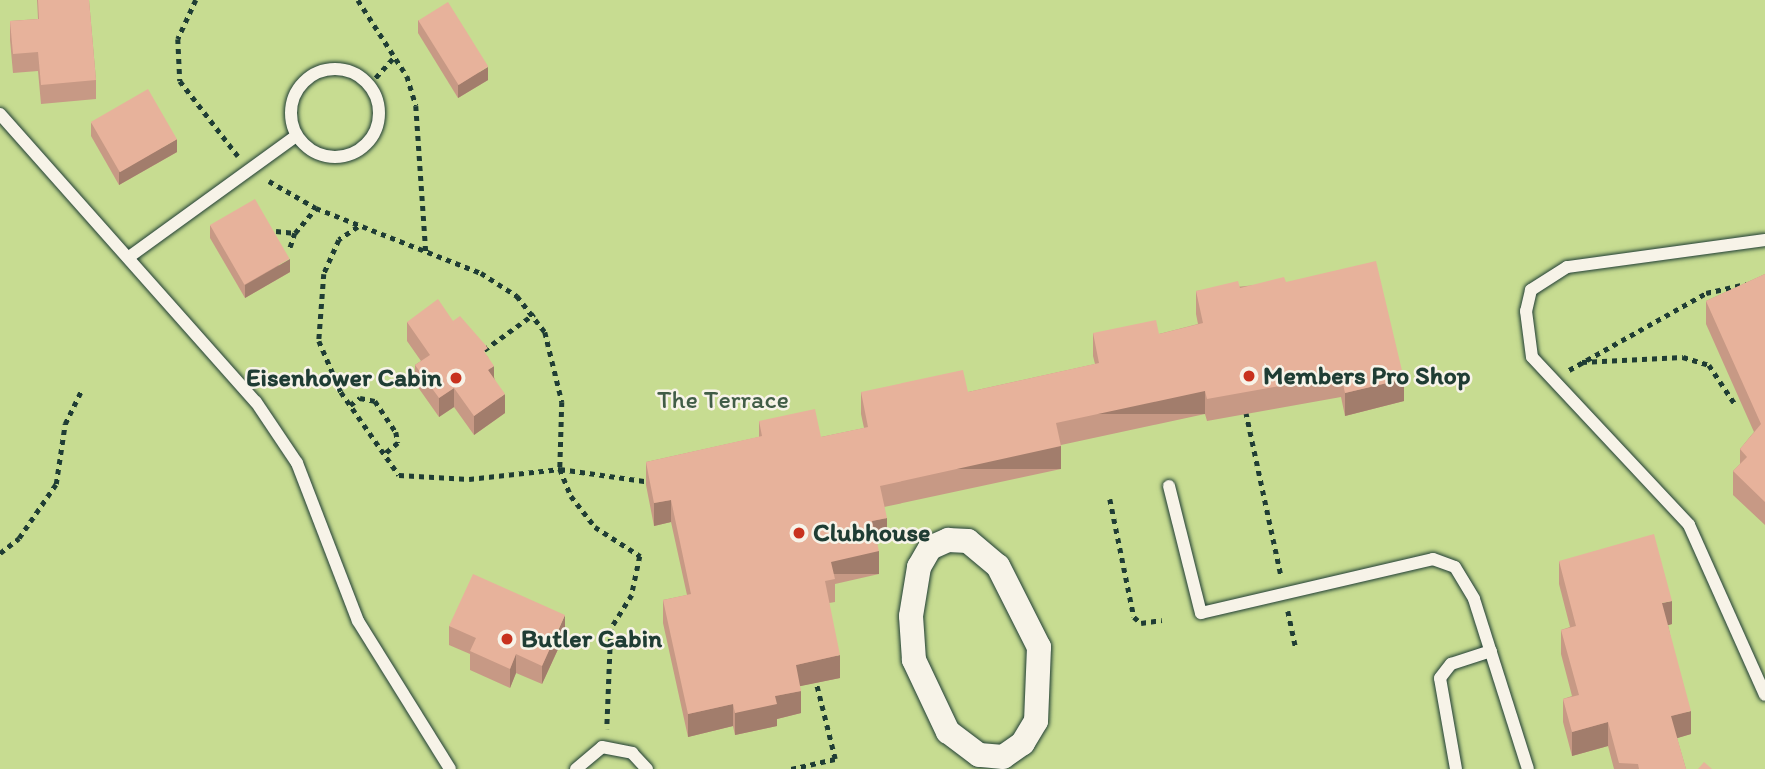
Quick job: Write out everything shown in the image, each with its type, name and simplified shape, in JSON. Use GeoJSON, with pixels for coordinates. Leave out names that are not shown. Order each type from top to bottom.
{"type":"FeatureCollection","features":[{"type":"Feature","properties":{"kind":"street"},"geometry":{"type":"LineString","coordinates":[[948,540],[968,541],[998,566],[1040,647],[1036,721],[1014,752],[988,766],[948,732],[914,660],[911,616],[919,567],[930,548],[948,540]]}},
{"type":"Feature","properties":{"kind":"lane"},"geometry":{"type":"LineString","coordinates":[[344,70],[369,85],[380,113],[360,150],[325,157],[296,136],[290,108],[303,81],[344,70]]}},
{"type":"Feature","properties":{"kind":"lane"},"geometry":{"type":"LineString","coordinates":[[0,114],[130,257],[256,402],[297,463],[358,621],[450,769]]}},
{"type":"Feature","properties":{"kind":"lane"},"geometry":{"type":"LineString","coordinates":[[130,257],[296,136]]}},
{"type":"Feature","properties":{"kind":"lane"},"geometry":{"type":"LineString","coordinates":[[1765,240],[1567,267],[1531,290],[1525,312],[1532,357],[1551,382],[1689,525],[1765,695]]}},
{"type":"Feature","properties":{"kind":"lane"},"geometry":{"type":"LineString","coordinates":[[1169,486],[1202,613],[1444,559],[1469,587],[1528,769]]}},
{"type":"Feature","properties":{"kind":"lane"},"geometry":{"type":"LineString","coordinates":[[1456,769],[1440,678],[1451,664],[1490,651]]}},
{"type":"Feature","properties":{"kind":"lane"},"geometry":{"type":"LineString","coordinates":[[576,769],[602,747],[632,753],[647,769]]}},
{"type":"Feature","properties":{"kind":"path"},"geometry":{"type":"LineString","coordinates":[[358,0],[395,56],[416,106],[426,252],[481,273],[534,314],[545,332],[562,401],[560,469],[595,527],[640,556],[632,595],[611,629],[607,733],[617,733]]}},
{"type":"Feature","properties":{"kind":"path"},"geometry":{"type":"LineString","coordinates":[[369,85],[395,56]]}},
{"type":"Feature","properties":{"kind":"path"},"geometry":{"type":"LineString","coordinates":[[289,251],[295,233],[316,208]]}},
{"type":"Feature","properties":{"kind":"path"},"geometry":{"type":"LineString","coordinates":[[360,227],[346,232],[334,252],[317,320],[319,341],[351,405],[385,454],[408,479],[560,469],[638,485],[664,479]]}},
{"type":"Feature","properties":{"kind":"path"},"geometry":{"type":"LineString","coordinates":[[276,231],[295,233]]}},
{"type":"Feature","properties":{"kind":"path"},"geometry":{"type":"LineString","coordinates":[[1551,382],[1581,362],[1706,292],[1754,284]]}},
{"type":"Feature","properties":{"kind":"path"},"geometry":{"type":"LineString","coordinates":[[484,350],[534,314]]}},
{"type":"Feature","properties":{"kind":"path"},"geometry":{"type":"LineString","coordinates":[[1581,362],[1683,357],[1709,365],[1735,404]]}},
{"type":"Feature","properties":{"kind":"path"},"geometry":{"type":"LineString","coordinates":[[0,554],[30,524],[56,484],[65,424],[82,389]]}},
{"type":"Feature","properties":{"kind":"path"},"geometry":{"type":"LineString","coordinates":[[351,405],[360,398],[375,401],[397,432],[398,443],[385,454]]}},
{"type":"Feature","properties":{"kind":"path"},"geometry":{"type":"LineString","coordinates":[[1246,412],[1282,582]]}},
{"type":"Feature","properties":{"kind":"path"},"geometry":{"type":"LineString","coordinates":[[1110,499],[1132,612],[1141,623],[1161,620]]}},
{"type":"Feature","properties":{"kind":"path"},"geometry":{"type":"LineString","coordinates":[[1285,596],[1296,648]]}},
{"type":"Feature","properties":{"kind":"path"},"geometry":{"type":"LineString","coordinates":[[791,769],[835,759],[816,683]]}},
{"type":"Feature","properties":{"kind":"green space","name":"The Terrace"},"geometry":{"type":"Polygon","coordinates":[[[0,0],[1765,0],[1765,769],[0,769],[0,0]]]}},
{"type":"Feature","properties":{"kind":"building"},"geometry":{"type":"Polygon","coordinates":[[[38,0],[89,0],[96,80],[41,85],[38,52],[13,54],[10,21],[39,19],[38,0]]]}},
{"type":"Feature","properties":{"kind":"building"},"geometry":{"type":"Polygon","coordinates":[[[448,2],[488,66],[459,85],[418,21],[448,2]]]}},
{"type":"Feature","properties":{"kind":"building"},"geometry":{"type":"Polygon","coordinates":[[[148,89],[177,139],[120,172],[91,122],[148,89]]]}},
{"type":"Feature","properties":{"kind":"building"},"geometry":{"type":"Polygon","coordinates":[[[255,199],[290,259],[244,285],[210,225],[255,199]]]}},
{"type":"Feature","properties":{"kind":"building","name":"Clubhouse"},"geometry":{"type":"Polygon","coordinates":[[[1376,261],[1404,379],[1345,393],[1341,375],[1207,399],[1205,391],[1056,423],[1061,446],[880,486],[887,518],[872,521],[879,551],[831,562],[835,579],[825,581],[840,655],[796,665],[801,691],[775,696],[777,704],[735,713],[733,704],[688,714],[663,600],[691,594],[671,500],[654,503],[646,462],[762,436],[759,421],[815,409],[821,437],[868,427],[861,392],[963,370],[968,392],[1099,363],[1093,333],[1156,320],[1159,334],[1203,323],[1196,291],[1238,281],[1240,288],[1284,277],[1286,282],[1376,261]]]}},
{"type":"Feature","properties":{"kind":"building"},"geometry":{"type":"Polygon","coordinates":[[[1765,274],[1765,502],[1733,471],[1747,457],[1740,449],[1761,424],[1706,301],[1765,274]]]}},
{"type":"Feature","properties":{"kind":"building","name":"Eisenhower Cabin"},"geometry":{"type":"Polygon","coordinates":[[[438,299],[453,321],[460,316],[488,348],[484,351],[494,366],[488,370],[505,394],[474,416],[454,388],[439,398],[415,365],[430,355],[407,322],[438,299]]]}},
{"type":"Feature","properties":{"kind":"building"},"geometry":{"type":"Polygon","coordinates":[[[1654,534],[1672,601],[1662,603],[1691,711],[1671,716],[1686,769],[1639,769],[1638,764],[1619,763],[1608,722],[1572,732],[1563,699],[1579,695],[1561,630],[1576,626],[1559,561],[1654,534]]]}},
{"type":"Feature","properties":{"kind":"building","name":"Butler Cabin"},"geometry":{"type":"Polygon","coordinates":[[[473,574],[565,615],[542,666],[516,654],[510,669],[470,651],[476,638],[449,626],[473,574]]]}},
{"type":"Feature","properties":{"kind":"building"},"geometry":{"type":"Polygon","coordinates":[[[1704,762],[1712,769],[1698,769],[1704,762]]]}},
{"type":"Feature","properties":{"kind":"place","name":"Members Pro Shop"},"geometry":{"type":"Point","coordinates":[1249,376]}},
{"type":"Feature","properties":{"kind":"place","name":"Eisenhower Cabin"},"geometry":{"type":"Point","coordinates":[456,378]}},
{"type":"Feature","properties":{"kind":"place","name":"Clubhouse"},"geometry":{"type":"Point","coordinates":[799,533]}},
{"type":"Feature","properties":{"kind":"place","name":"Butler Cabin"},"geometry":{"type":"Point","coordinates":[507,639]}}]}
